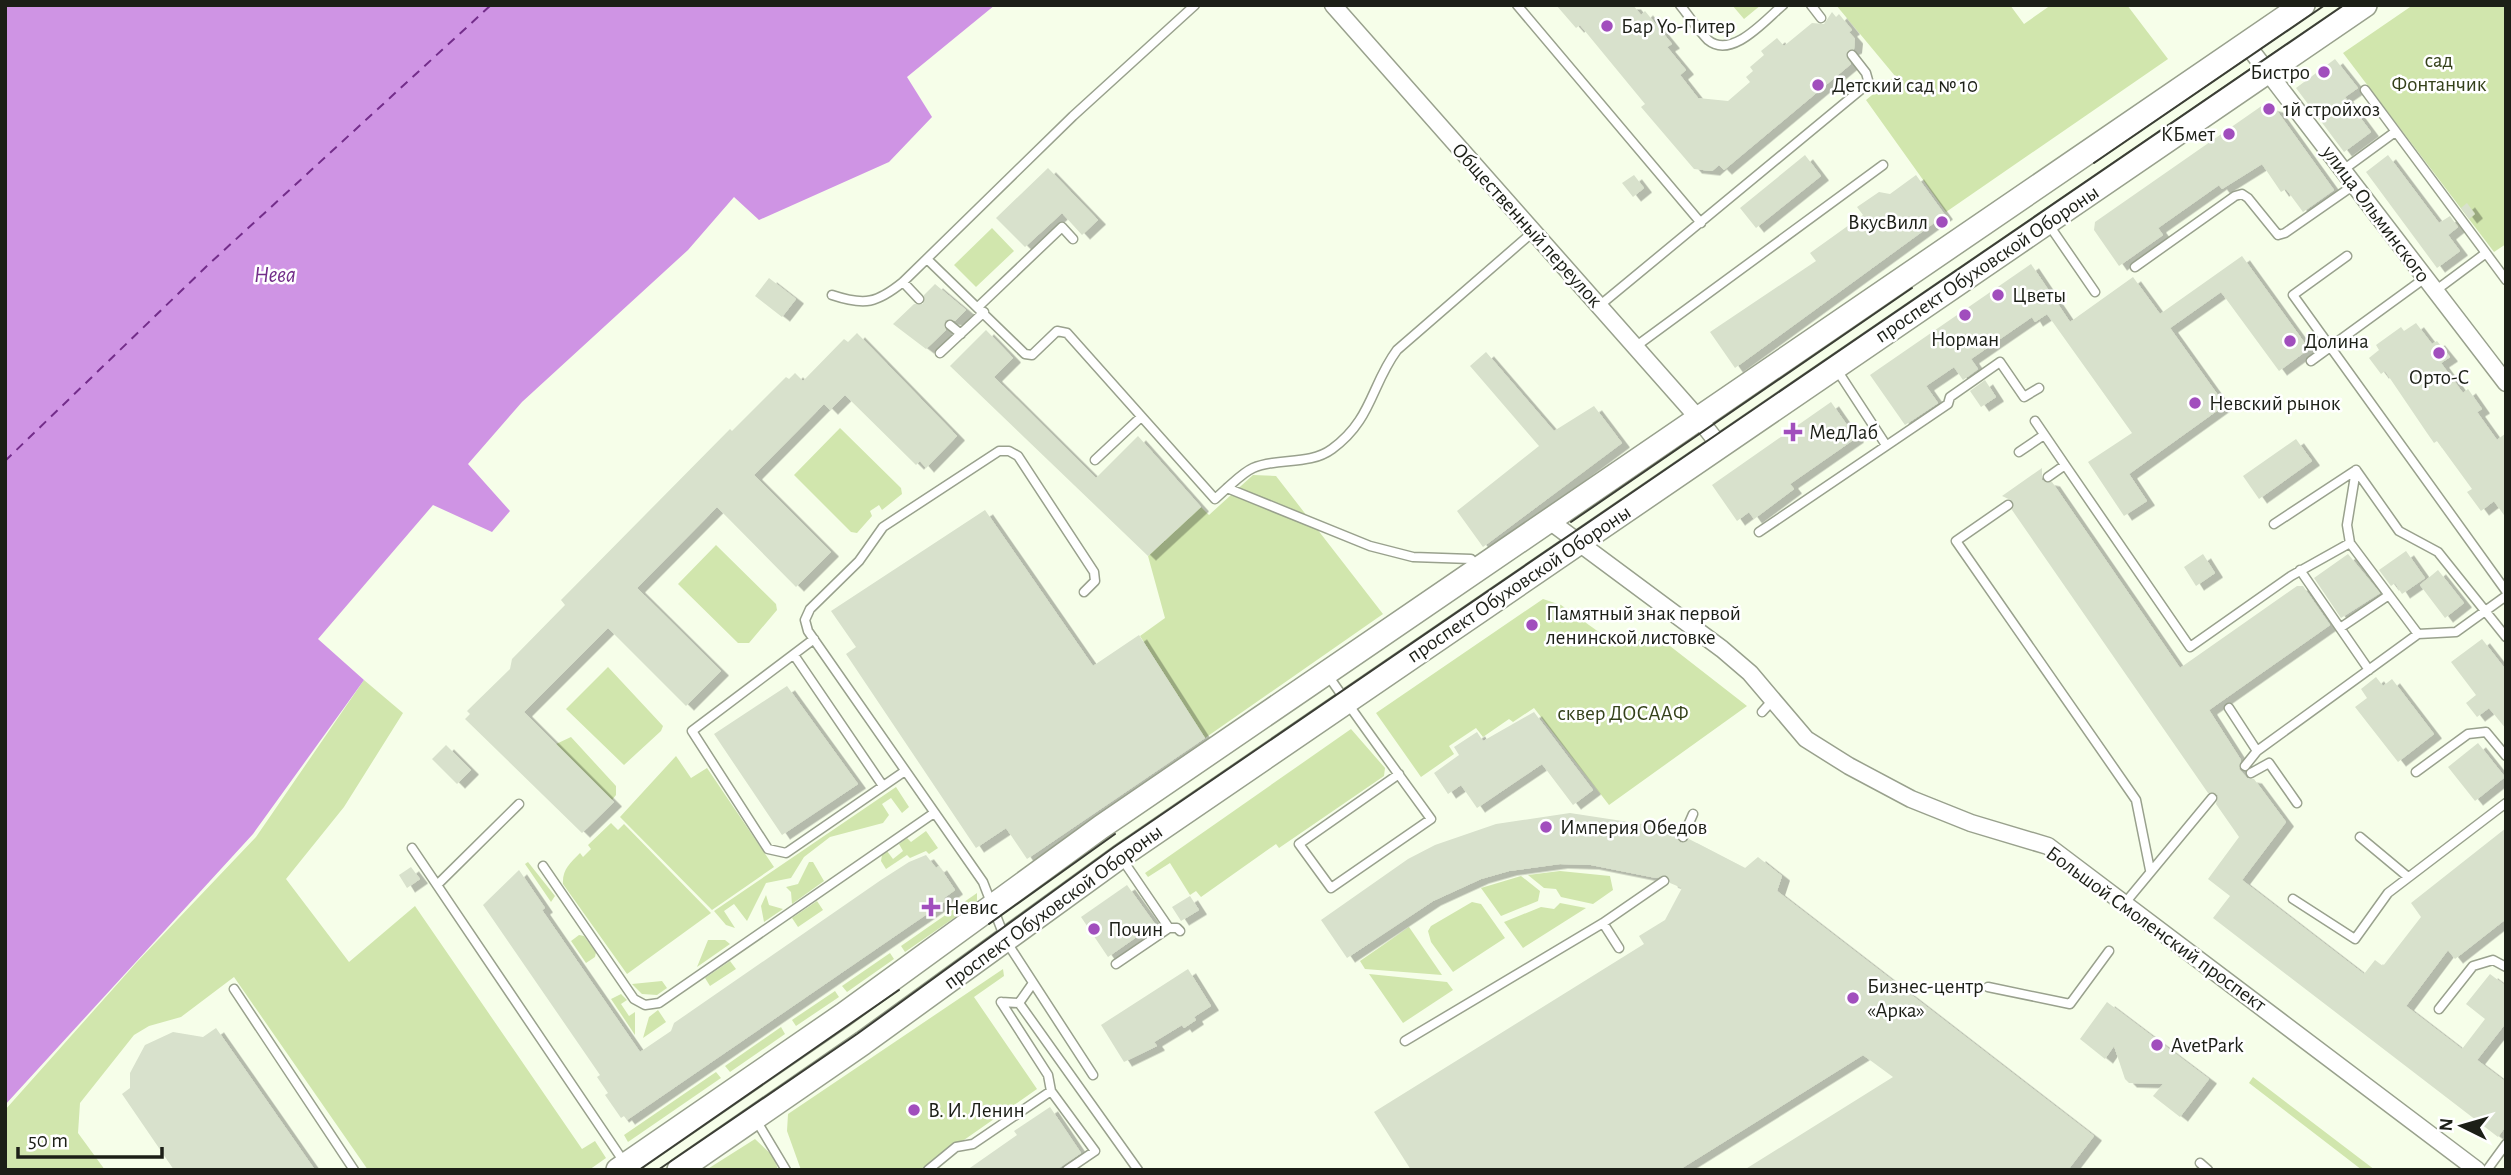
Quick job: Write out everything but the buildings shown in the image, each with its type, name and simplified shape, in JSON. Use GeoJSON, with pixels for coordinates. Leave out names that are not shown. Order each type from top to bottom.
{"type":"FeatureCollection","features":[{"type":"Feature","properties":{"kind":"main road","name":"проспект Обуховской Обороны"},"geometry":{"type":"LineString","coordinates":[[679,1170],[1006,941],[1121,856],[2364,5]]}},
{"type":"Feature","properties":{"kind":"main road","name":"проспект Обуховской Обороны"},"geometry":{"type":"LineString","coordinates":[[622,1167],[843,1015],[992,906],[1326,674],[2247,45],[2294,8]]}},
{"type":"Feature","properties":{"kind":"street","name":"Общественный переулок"},"geometry":{"type":"LineString","coordinates":[[1333,5],[1720,446]]}},
{"type":"Feature","properties":{"kind":"street","name":"улица Ольминского"},"geometry":{"type":"LineString","coordinates":[[2247,45],[2506,383]]}},
{"type":"Feature","properties":{"kind":"street","name":"Большой Смоленский проспект"},"geometry":{"type":"LineString","coordinates":[[1551,522],[1722,649],[1750,673],[1767,707],[1806,738],[1849,766],[1911,799],[1961,819],[2048,846],[2477,1170]]}},
{"type":"Feature","properties":{"kind":"lane"},"geometry":{"type":"LineString","coordinates":[[831,295],[850,301],[881,299],[904,282],[1073,116],[1195,5]]}},
{"type":"Feature","properties":{"kind":"lane"},"geometry":{"type":"LineString","coordinates":[[1517,5],[1701,223]]}},
{"type":"Feature","properties":{"kind":"lane"},"geometry":{"type":"LineString","coordinates":[[1680,5],[1708,40],[1727,45],[1737,42],[1783,5]]}},
{"type":"Feature","properties":{"kind":"lane"},"geometry":{"type":"LineString","coordinates":[[1811,5],[1821,18]]}},
{"type":"Feature","properties":{"kind":"lane"},"geometry":{"type":"LineString","coordinates":[[1598,306],[1864,87],[1868,80],[1866,73],[1852,55]]}},
{"type":"Feature","properties":{"kind":"lane"},"geometry":{"type":"LineString","coordinates":[[2365,90],[2486,253],[2502,267],[2506,279]]}},
{"type":"Feature","properties":{"kind":"lane"},"geometry":{"type":"LineString","coordinates":[[2343,170],[2395,132]]}},
{"type":"Feature","properties":{"kind":"lane"},"geometry":{"type":"LineString","coordinates":[[1635,347],[1883,165]]}},
{"type":"Feature","properties":{"kind":"lane"},"geometry":{"type":"LineString","coordinates":[[2136,267],[2235,196],[2242,194],[2248,198],[2278,235],[2285,233],[2354,185]]}},
{"type":"Feature","properties":{"kind":"lane"},"geometry":{"type":"LineString","coordinates":[[2047,222],[2095,292]]}},
{"type":"Feature","properties":{"kind":"lane"},"geometry":{"type":"LineString","coordinates":[[940,353],[1062,227],[1073,239]]}},
{"type":"Feature","properties":{"kind":"lane"},"geometry":{"type":"LineString","coordinates":[[927,259],[1025,354],[1032,355],[1057,331],[1067,333],[1215,499],[1251,468],[1272,462],[1297,462],[1331,451],[1363,420],[1386,365],[1397,350],[1533,232]]}},
{"type":"Feature","properties":{"kind":"lane"},"geometry":{"type":"LineString","coordinates":[[2311,361],[2430,285],[2486,253]]}},
{"type":"Feature","properties":{"kind":"lane"},"geometry":{"type":"LineString","coordinates":[[2347,256],[2293,295],[2506,591]]}},
{"type":"Feature","properties":{"kind":"lane"},"geometry":{"type":"LineString","coordinates":[[904,282],[919,299]]}},
{"type":"Feature","properties":{"kind":"lane"},"geometry":{"type":"LineString","coordinates":[[950,325],[961,334]]}},
{"type":"Feature","properties":{"kind":"lane"},"geometry":{"type":"LineString","coordinates":[[1759,532],[1948,404],[1950,397],[2000,362],[2024,397],[2039,388]]}},
{"type":"Feature","properties":{"kind":"lane"},"geometry":{"type":"LineString","coordinates":[[1836,367],[1886,445]]}},
{"type":"Feature","properties":{"kind":"lane"},"geometry":{"type":"LineString","coordinates":[[1095,460],[1141,417]]}},
{"type":"Feature","properties":{"kind":"lane"},"geometry":{"type":"LineString","coordinates":[[2035,421],[2190,646],[2300,570],[2350,543]]}},
{"type":"Feature","properties":{"kind":"lane"},"geometry":{"type":"LineString","coordinates":[[2019,452],[2045,435]]}},
{"type":"Feature","properties":{"kind":"lane"},"geometry":{"type":"LineString","coordinates":[[1084,592],[1095,581],[1094,572],[1018,456],[1009,451],[999,451],[883,527],[859,562],[810,609],[805,620],[814,639],[983,882],[1006,941],[1093,1075]]}},
{"type":"Feature","properties":{"kind":"lane"},"geometry":{"type":"LineString","coordinates":[[2048,477],[2065,465]]}},
{"type":"Feature","properties":{"kind":"lane"},"geometry":{"type":"LineString","coordinates":[[2274,524],[2356,470]]}},
{"type":"Feature","properties":{"kind":"lane"},"geometry":{"type":"LineString","coordinates":[[2356,470],[2348,517],[2350,543],[2418,634]]}},
{"type":"Feature","properties":{"kind":"lane"},"geometry":{"type":"LineString","coordinates":[[2356,470],[2399,531],[2438,552],[2483,612],[2506,637]]}},
{"type":"Feature","properties":{"kind":"lane"},"geometry":{"type":"LineString","coordinates":[[1227,488],[1370,546],[1413,558],[1471,559],[1480,570]]}},
{"type":"Feature","properties":{"kind":"lane"},"geometry":{"type":"LineString","coordinates":[[2008,505],[1956,541],[2136,800],[2150,870]]}},
{"type":"Feature","properties":{"kind":"lane"},"geometry":{"type":"LineString","coordinates":[[2300,570],[2369,670]]}},
{"type":"Feature","properties":{"kind":"lane"},"geometry":{"type":"LineString","coordinates":[[2340,628],[2389,595]]}},
{"type":"Feature","properties":{"kind":"lane"},"geometry":{"type":"LineString","coordinates":[[2297,803],[2269,763],[2259,768],[2249,766],[2257,751],[2418,634],[2456,632],[2506,596]]}},
{"type":"Feature","properties":{"kind":"lane"},"geometry":{"type":"LineString","coordinates":[[814,639],[692,731],[768,849],[786,853],[905,771]]}},
{"type":"Feature","properties":{"kind":"lane"},"geometry":{"type":"LineString","coordinates":[[794,655],[883,786]]}},
{"type":"Feature","properties":{"kind":"lane"},"geometry":{"type":"LineString","coordinates":[[1326,674],[1431,819],[1331,888],[1299,844],[1399,775]]}},
{"type":"Feature","properties":{"kind":"lane"},"geometry":{"type":"LineString","coordinates":[[2229,708],[2257,751]]}},
{"type":"Feature","properties":{"kind":"lane"},"geometry":{"type":"LineString","coordinates":[[2416,772],[2468,734],[2486,732],[2506,756]]}},
{"type":"Feature","properties":{"kind":"lane"},"geometry":{"type":"LineString","coordinates":[[2125,903],[2212,798]]}},
{"type":"Feature","properties":{"kind":"lane"},"geometry":{"type":"LineString","coordinates":[[2293,899],[2355,939],[2388,892],[2506,803]]}},
{"type":"Feature","properties":{"kind":"lane"},"geometry":{"type":"LineString","coordinates":[[437,885],[519,804]]}},
{"type":"Feature","properties":{"kind":"lane"},"geometry":{"type":"LineString","coordinates":[[543,866],[634,999],[645,1005],[659,1003],[934,813]]}},
{"type":"Feature","properties":{"kind":"lane"},"geometry":{"type":"LineString","coordinates":[[1683,836],[1693,814]]}},
{"type":"Feature","properties":{"kind":"lane"},"geometry":{"type":"LineString","coordinates":[[2360,837],[2408,877]]}},
{"type":"Feature","properties":{"kind":"lane"},"geometry":{"type":"LineString","coordinates":[[412,848],[622,1167]]}},
{"type":"Feature","properties":{"kind":"lane"},"geometry":{"type":"LineString","coordinates":[[1121,856],[1169,928]]}},
{"type":"Feature","properties":{"kind":"lane"},"geometry":{"type":"LineString","coordinates":[[1405,1041],[1603,923],[1664,881]]}},
{"type":"Feature","properties":{"kind":"lane"},"geometry":{"type":"LineString","coordinates":[[1603,923],[1619,948]]}},
{"type":"Feature","properties":{"kind":"lane"},"geometry":{"type":"LineString","coordinates":[[1116,964],[1169,928],[1177,928],[1180,931]]}},
{"type":"Feature","properties":{"kind":"lane"},"geometry":{"type":"LineString","coordinates":[[1988,987],[2070,1004],[2109,951]]}},
{"type":"Feature","properties":{"kind":"lane"},"geometry":{"type":"LineString","coordinates":[[2439,1009],[2473,966],[2493,960],[2506,967]]}},
{"type":"Feature","properties":{"kind":"lane"},"geometry":{"type":"LineString","coordinates":[[1019,1003],[1033,983]]}},
{"type":"Feature","properties":{"kind":"lane"},"geometry":{"type":"LineString","coordinates":[[234,989],[354,1170]]}},
{"type":"Feature","properties":{"kind":"lane"},"geometry":{"type":"LineString","coordinates":[[1019,1003],[1002,1002],[1048,1075],[1051,1091],[1095,1151],[1067,1170]]}},
{"type":"Feature","properties":{"kind":"lane"},"geometry":{"type":"LineString","coordinates":[[1019,1003],[1138,1170]]}},
{"type":"Feature","properties":{"kind":"lane"},"geometry":{"type":"LineString","coordinates":[[928,1170],[956,1147],[973,1144],[1051,1091]]}},
{"type":"Feature","properties":{"kind":"lane"},"geometry":{"type":"LineString","coordinates":[[755,1118],[786,1170]]}},
{"type":"Feature","properties":{"kind":"lane"},"geometry":{"type":"LineString","coordinates":[[2487,1170],[2506,1144]]}},
{"type":"Feature","properties":{"kind":"lane"},"geometry":{"type":"LineString","coordinates":[[2200,1163],[2208,1170]]}},
{"type":"Feature","properties":{"kind":"green space"},"geometry":{"type":"Polygon","coordinates":[[[1732,5],[1761,5],[1744,19],[1732,5]]]}},
{"type":"Feature","properties":{"kind":"green space"},"geometry":{"type":"Polygon","coordinates":[[[1836,5],[2010,5],[2024,24],[2051,5],[2127,5],[2168,59],[1946,212],[1866,100],[1895,76],[1836,5]]]}},
{"type":"Feature","properties":{"kind":"green space","name":"сад Фонтанчик"},"geometry":{"type":"Polygon","coordinates":[[[2413,5],[2506,5],[2506,244],[2494,252],[2343,53],[2413,5]]]}},
{"type":"Feature","properties":{"kind":"green space"},"geometry":{"type":"Polygon","coordinates":[[[992,228],[1014,251],[976,287],[954,265],[992,228]]]}},
{"type":"Feature","properties":{"kind":"green space"},"geometry":{"type":"Polygon","coordinates":[[[840,428],[901,488],[902,494],[882,510],[879,505],[870,511],[872,516],[857,533],[851,532],[794,475],[840,428]]]}},
{"type":"Feature","properties":{"kind":"green space"},"geometry":{"type":"Polygon","coordinates":[[[1253,475],[1276,476],[1383,614],[1205,738],[1140,636],[1165,618],[1148,556],[1201,507],[1209,515],[1253,475]]]}},
{"type":"Feature","properties":{"kind":"green space"},"geometry":{"type":"Polygon","coordinates":[[[716,545],[776,604],[777,610],[749,643],[738,643],[678,584],[716,545]]]}},
{"type":"Feature","properties":{"kind":"green space","name":"сквер ДОСААФ"},"geometry":{"type":"Polygon","coordinates":[[[1543,599],[1561,605],[1617,645],[1629,645],[1652,632],[1747,706],[1609,805],[1534,708],[1513,722],[1509,719],[1483,737],[1476,728],[1449,746],[1454,754],[1421,777],[1376,713],[1543,599]]]}},
{"type":"Feature","properties":{"kind":"green space"},"geometry":{"type":"Polygon","coordinates":[[[608,667],[663,726],[661,731],[624,765],[566,709],[608,667]]]}},
{"type":"Feature","properties":{"kind":"green space"},"geometry":{"type":"Polygon","coordinates":[[[364,680],[403,713],[344,807],[286,879],[349,962],[415,906],[582,1149],[595,1141],[606,1158],[589,1170],[368,1170],[234,977],[181,1017],[149,1026],[134,1035],[80,1103],[78,1133],[105,1170],[5,1170],[5,1110],[137,962],[256,837],[364,680]]]}},
{"type":"Feature","properties":{"kind":"green space"},"geometry":{"type":"Polygon","coordinates":[[[1351,729],[1385,768],[1384,776],[1279,848],[1276,844],[1201,897],[1196,891],[1190,895],[1170,863],[1148,877],[1145,873],[1351,729]]]}},
{"type":"Feature","properties":{"kind":"green space"},"geometry":{"type":"Polygon","coordinates":[[[571,737],[616,786],[616,795],[612,800],[556,744],[571,737]]]}},
{"type":"Feature","properties":{"kind":"green space"},"geometry":{"type":"Polygon","coordinates":[[[676,756],[691,778],[707,768],[774,867],[712,910],[620,817],[676,756]]]}},
{"type":"Feature","properties":{"kind":"green space"},"geometry":{"type":"Polygon","coordinates":[[[896,787],[909,807],[902,813],[891,798],[882,804],[889,815],[883,823],[830,837],[804,857],[791,878],[766,883],[747,921],[734,904],[724,911],[735,928],[726,925],[714,911],[896,787]]]}},
{"type":"Feature","properties":{"kind":"green space"},"geometry":{"type":"Polygon","coordinates":[[[611,823],[618,830],[624,824],[711,913],[627,974],[563,884],[565,871],[570,864],[580,853],[583,857],[591,849],[588,845],[611,823]]]}},
{"type":"Feature","properties":{"kind":"green space"},"geometry":{"type":"Polygon","coordinates":[[[926,831],[938,848],[929,854],[926,851],[910,858],[907,855],[886,869],[881,861],[882,855],[887,851],[893,859],[903,851],[899,844],[907,838],[911,842],[926,831]]]}},
{"type":"Feature","properties":{"kind":"green space"},"geometry":{"type":"Polygon","coordinates":[[[528,862],[555,896],[551,902],[525,864],[528,862]]]}},
{"type":"Feature","properties":{"kind":"green space"},"geometry":{"type":"Polygon","coordinates":[[[809,862],[813,862],[824,881],[792,904],[791,892],[786,887],[798,884],[809,862]]]}},
{"type":"Feature","properties":{"kind":"green space"},"geometry":{"type":"Polygon","coordinates":[[[1560,871],[1610,876],[1613,890],[1593,904],[1561,897],[1556,889],[1544,888],[1528,875],[1560,871]]]}},
{"type":"Feature","properties":{"kind":"green space"},"geometry":{"type":"Polygon","coordinates":[[[1521,876],[1540,891],[1538,901],[1501,916],[1481,888],[1521,876]]]}},
{"type":"Feature","properties":{"kind":"green space"},"geometry":{"type":"Polygon","coordinates":[[[977,893],[977,902],[905,952],[901,946],[977,893]]]}},
{"type":"Feature","properties":{"kind":"green space"},"geometry":{"type":"Polygon","coordinates":[[[766,895],[769,905],[783,909],[764,922],[761,906],[766,895]]]}},
{"type":"Feature","properties":{"kind":"green space"},"geometry":{"type":"Polygon","coordinates":[[[817,901],[823,910],[798,927],[792,918],[817,901]]]}},
{"type":"Feature","properties":{"kind":"green space"},"geometry":{"type":"Polygon","coordinates":[[[1472,902],[1481,904],[1505,938],[1453,972],[1431,942],[1428,931],[1431,926],[1472,902]]]}},
{"type":"Feature","properties":{"kind":"green space"},"geometry":{"type":"Polygon","coordinates":[[[1560,903],[1586,908],[1523,948],[1504,922],[1541,907],[1554,909],[1560,903]]]}},
{"type":"Feature","properties":{"kind":"green space"},"geometry":{"type":"Polygon","coordinates":[[[1409,927],[1442,975],[1365,969],[1360,961],[1409,927]]]}},
{"type":"Feature","properties":{"kind":"green space"},"geometry":{"type":"Polygon","coordinates":[[[579,935],[584,936],[596,952],[595,957],[586,963],[571,941],[579,935]]]}},
{"type":"Feature","properties":{"kind":"green space"},"geometry":{"type":"Polygon","coordinates":[[[708,940],[725,940],[730,944],[697,967],[708,940]]]}},
{"type":"Feature","properties":{"kind":"green space"},"geometry":{"type":"Polygon","coordinates":[[[890,953],[894,959],[847,992],[842,986],[890,953]]]}},
{"type":"Feature","properties":{"kind":"green space"},"geometry":{"type":"Polygon","coordinates":[[[730,961],[736,969],[710,986],[705,978],[730,961]]]}},
{"type":"Feature","properties":{"kind":"green space"},"geometry":{"type":"Polygon","coordinates":[[[1003,969],[1004,976],[974,997],[1037,1089],[921,1170],[801,1170],[787,1131],[788,1114],[1003,969]]]}},
{"type":"Feature","properties":{"kind":"green space"},"geometry":{"type":"Polygon","coordinates":[[[1369,974],[1447,982],[1453,990],[1403,1023],[1369,974]]]}},
{"type":"Feature","properties":{"kind":"green space"},"geometry":{"type":"Polygon","coordinates":[[[662,981],[667,988],[657,995],[642,994],[632,984],[662,981]]]}},
{"type":"Feature","properties":{"kind":"green space"},"geometry":{"type":"Polygon","coordinates":[[[835,991],[839,997],[796,1026],[792,1020],[835,991]]]}},
{"type":"Feature","properties":{"kind":"green space"},"geometry":{"type":"Polygon","coordinates":[[[621,994],[627,1000],[621,1004],[629,1016],[635,1012],[635,1035],[611,999],[621,994]]]}},
{"type":"Feature","properties":{"kind":"green space"},"geometry":{"type":"Polygon","coordinates":[[[658,1010],[666,1022],[643,1038],[649,1017],[658,1010]]]}},
{"type":"Feature","properties":{"kind":"green space"},"geometry":{"type":"Polygon","coordinates":[[[781,1027],[785,1034],[730,1072],[725,1066],[781,1027]]]}},
{"type":"Feature","properties":{"kind":"green space"},"geometry":{"type":"Polygon","coordinates":[[[716,1072],[721,1078],[628,1142],[624,1135],[716,1072]]]}},
{"type":"Feature","properties":{"kind":"green space"},"geometry":{"type":"Polygon","coordinates":[[[2253,1077],[2375,1170],[2362,1170],[2249,1083],[2253,1077]]]}},
{"type":"Feature","properties":{"kind":"green space"},"geometry":{"type":"Polygon","coordinates":[[[755,1139],[774,1157],[778,1170],[706,1170],[755,1139]]]}},
{"type":"Feature","properties":{"kind":"water","name":"Нева"},"geometry":{"type":"Polygon","coordinates":[[[5,5],[995,5],[907,77],[932,117],[889,162],[759,220],[734,197],[688,250],[522,402],[468,464],[510,511],[492,532],[433,505],[318,639],[364,680],[253,834],[5,1105],[5,5]]]}},
{"type":"Feature","properties":{"kind":"ferry route"},"geometry":{"type":"LineString","coordinates":[[5,461],[209,264],[491,5]]}},
{"type":"Feature","properties":{"kind":"tram line"},"geometry":{"type":"LineString","coordinates":[[2094,163],[2325,5]]}},
{"type":"Feature","properties":{"kind":"tram line"},"geometry":{"type":"LineString","coordinates":[[658,1170],[857,1034],[1114,847],[2344,5]]}},
{"type":"Feature","properties":{"kind":"tram line"},"geometry":{"type":"LineString","coordinates":[[1571,522],[1912,288]]}},
{"type":"Feature","properties":{"kind":"tram line"},"geometry":{"type":"LineString","coordinates":[[989,924],[1115,834]]}},
{"type":"Feature","properties":{"kind":"tram line"},"geometry":{"type":"LineString","coordinates":[[639,1170],[899,990]]}},
{"type":"Feature","properties":{"kind":"place","name":"Бар Yo-Питер"},"geometry":{"type":"Point","coordinates":[1607,26]}},
{"type":"Feature","properties":{"kind":"place","name":"Бистро"},"geometry":{"type":"Point","coordinates":[2324,72]}},
{"type":"Feature","properties":{"kind":"place","name":"Детский сад № 10"},"geometry":{"type":"Point","coordinates":[1818,85]}},
{"type":"Feature","properties":{"kind":"place","name":"1й стройхоз"},"geometry":{"type":"Point","coordinates":[2269,109]}},
{"type":"Feature","properties":{"kind":"place","name":"КБмет"},"geometry":{"type":"Point","coordinates":[2229,134]}},
{"type":"Feature","properties":{"kind":"place","name":"ВкусВилл"},"geometry":{"type":"Point","coordinates":[1942,222]}},
{"type":"Feature","properties":{"kind":"place","name":"Цветы"},"geometry":{"type":"Point","coordinates":[1998,295]}},
{"type":"Feature","properties":{"kind":"place","name":"Норман"},"geometry":{"type":"Point","coordinates":[1965,315]}},
{"type":"Feature","properties":{"kind":"place","name":"Долина"},"geometry":{"type":"Point","coordinates":[2290,341]}},
{"type":"Feature","properties":{"kind":"place","name":"Орто-С"},"geometry":{"type":"Point","coordinates":[2439,353]}},
{"type":"Feature","properties":{"kind":"place","name":"Невский рынок"},"geometry":{"type":"Point","coordinates":[2195,403]}},
{"type":"Feature","properties":{"kind":"place","name":"МедЛаб"},"geometry":{"type":"Point","coordinates":[1793,432]}},
{"type":"Feature","properties":{"kind":"place","name":"Памятный знак первой ленинской листовке"},"geometry":{"type":"Point","coordinates":[1532,625]}},
{"type":"Feature","properties":{"kind":"place","name":"Империя Обедов"},"geometry":{"type":"Point","coordinates":[1546,827]}},
{"type":"Feature","properties":{"kind":"place","name":"Невис"},"geometry":{"type":"Point","coordinates":[931,907]}},
{"type":"Feature","properties":{"kind":"place","name":"Почин"},"geometry":{"type":"Point","coordinates":[1094,929]}},
{"type":"Feature","properties":{"kind":"place","name":"Бизнес-центр «Арка»"},"geometry":{"type":"Point","coordinates":[1853,998]}},
{"type":"Feature","properties":{"kind":"place","name":"AvetPark"},"geometry":{"type":"Point","coordinates":[2157,1045]}},
{"type":"Feature","properties":{"kind":"place","name":"В. И. Ленин"},"geometry":{"type":"Point","coordinates":[914,1110]}}]}
